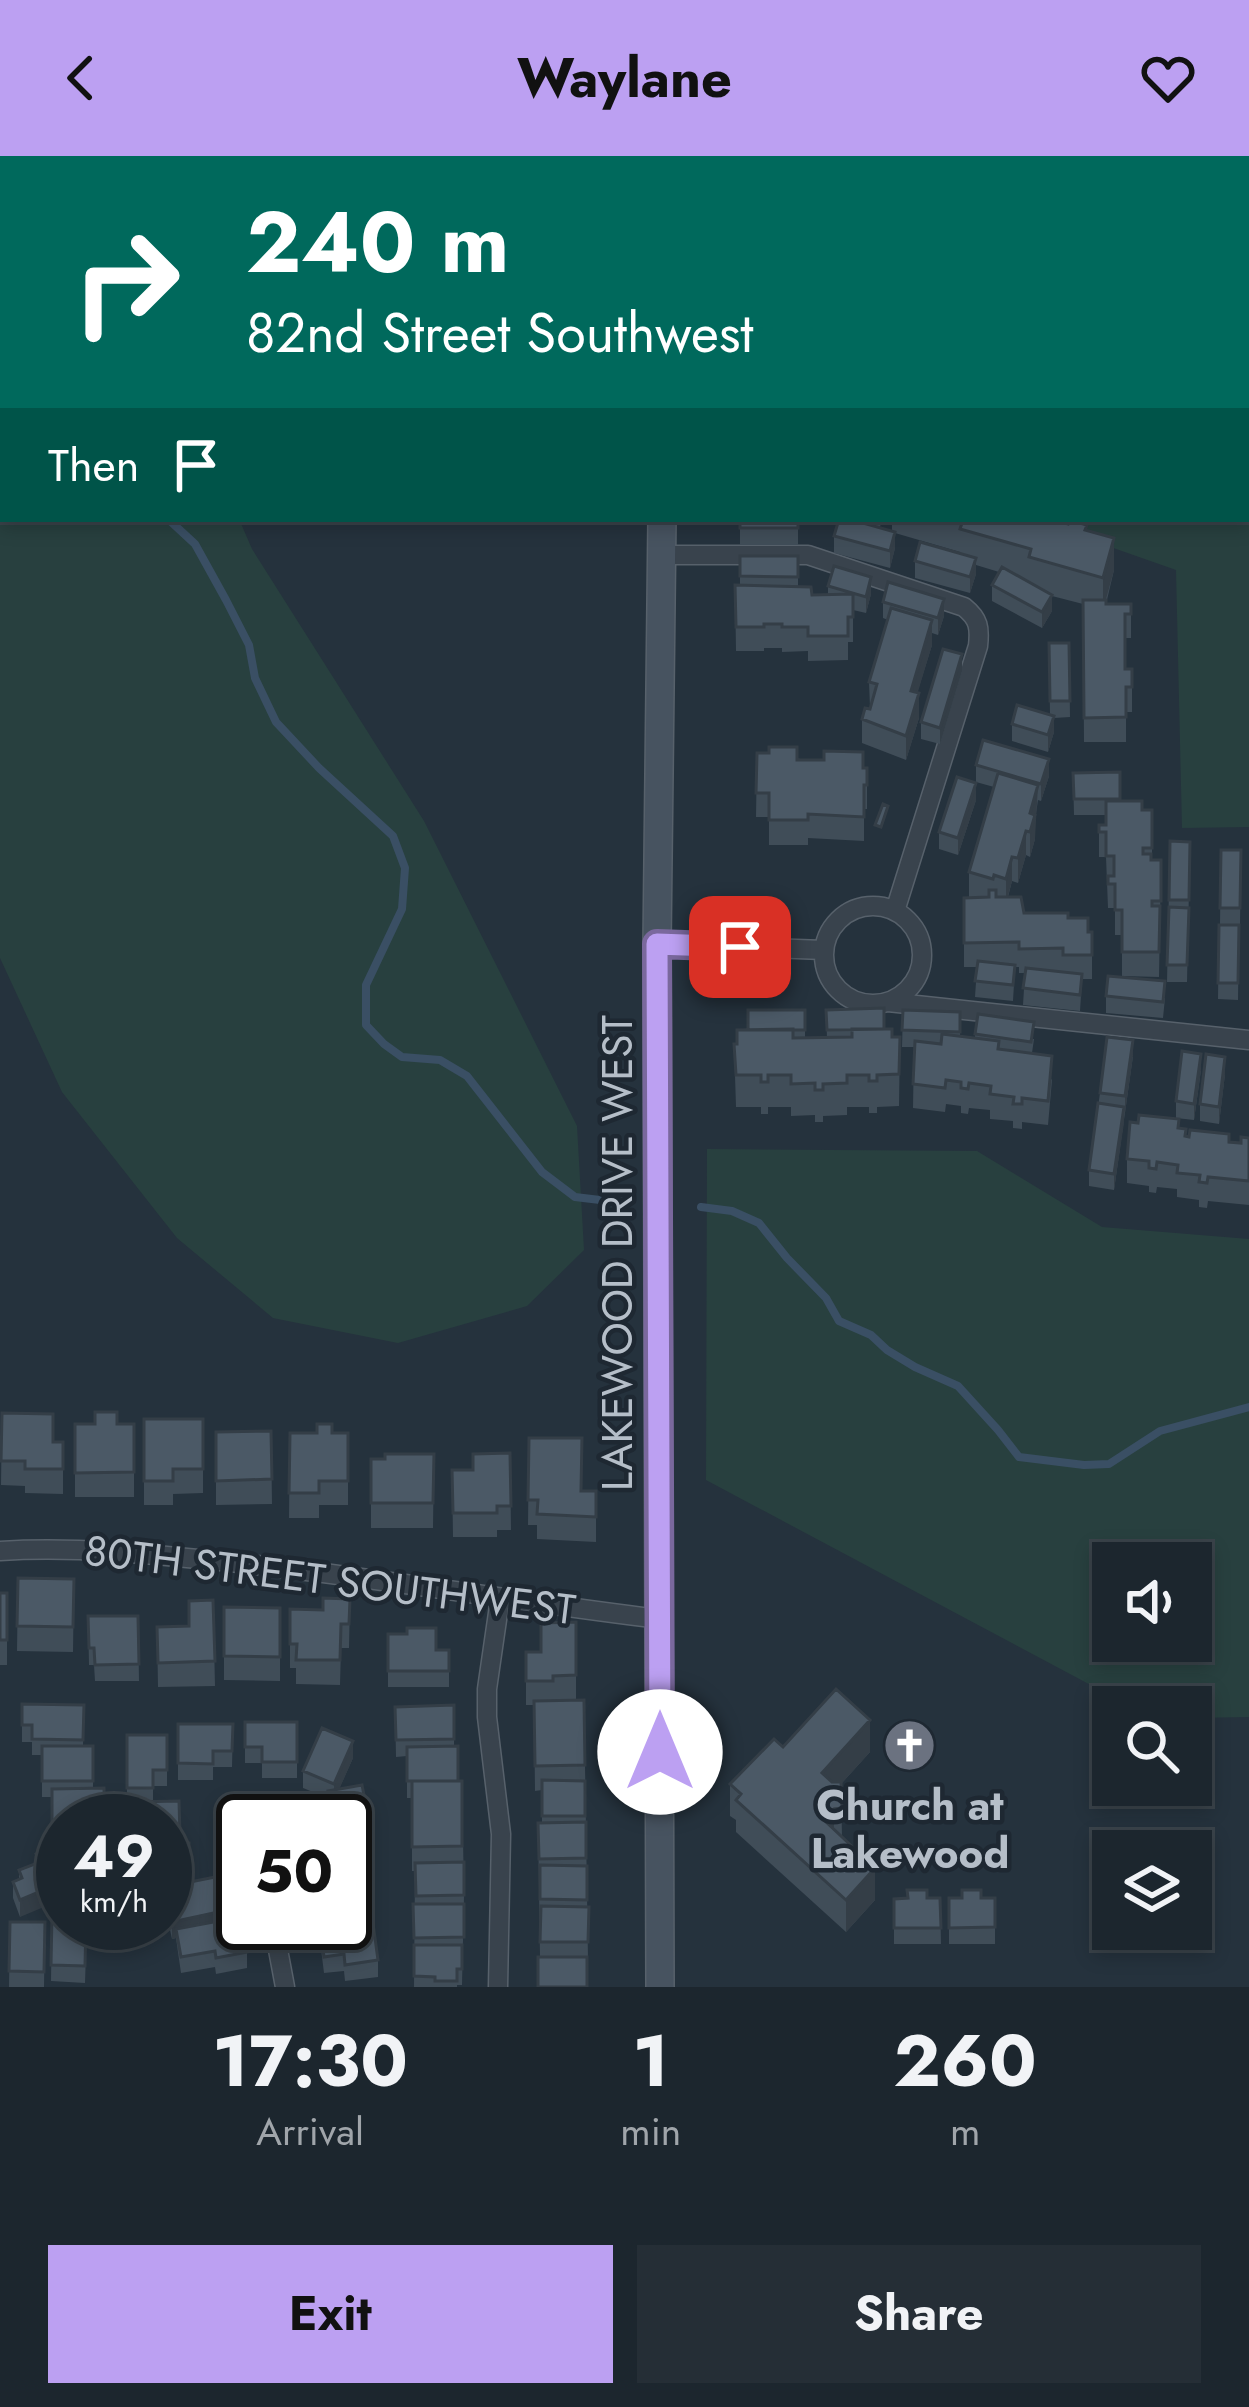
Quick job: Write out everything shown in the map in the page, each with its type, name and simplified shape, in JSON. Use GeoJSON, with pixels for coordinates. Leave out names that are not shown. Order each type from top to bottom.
{"type":"FeatureCollection","features":[{"type":"Feature","properties":{"kind":"main road","name":"LAKEWOOD DRIVE WEST"},"geometry":{"type":"LineString","coordinates":[[660,1987],[657,944],[662,522]]}},
{"type":"Feature","properties":{"kind":"street"},"geometry":{"type":"LineString","coordinates":[[663,555],[808,555],[964,607],[978,622],[972,668],[896,911]]}},
{"type":"Feature","properties":{"kind":"street"},"geometry":{"type":"LineString","coordinates":[[888,1002],[914,982],[921,967],[918,934],[896,911],[881,906],[851,910],[837,920],[824,950],[831,981],[856,1001],[1249,1040]]}},
{"type":"Feature","properties":{"kind":"street"},"geometry":{"type":"LineString","coordinates":[[657,944],[824,950]]}},
{"type":"Feature","properties":{"kind":"street","name":"80TH STREET SOUTHWEST"},"geometry":{"type":"LineString","coordinates":[[0,1551],[113,1551],[349,1575],[660,1619]]}},
{"type":"Feature","properties":{"kind":"street"},"geometry":{"type":"LineString","coordinates":[[498,1987],[501,1834],[487,1689],[500,1599]]}},
{"type":"Feature","properties":{"kind":"street"},"geometry":{"type":"LineString","coordinates":[[277,1950],[285,1987]]}},
{"type":"Feature","properties":{"kind":"green space"},"geometry":{"type":"Polygon","coordinates":[[[0,522],[240,522],[252,549],[424,821],[577,1126],[584,1250],[527,1306],[398,1343],[273,1318],[177,1238],[62,1092],[0,958],[0,522]]]}},
{"type":"Feature","properties":{"kind":"green space"},"geometry":{"type":"Polygon","coordinates":[[[1040,522],[1249,522],[1249,827],[1182,828],[1176,570],[1040,522]]]}},
{"type":"Feature","properties":{"kind":"green space"},"geometry":{"type":"Polygon","coordinates":[[[707,1149],[977,1151],[1102,1227],[1249,1239],[1249,1717],[1212,1718],[1212,1686],[1093,1686],[706,1480],[707,1149]]]}},
{"type":"Feature","properties":{"kind":"building"},"geometry":{"type":"Polygon","coordinates":[[[740,522],[798,522],[798,528],[740,528],[740,522]]]}},
{"type":"Feature","properties":{"kind":"building"},"geometry":{"type":"Polygon","coordinates":[[[838,522],[860,522],[895,532],[890,551],[834,536],[838,522]]]}},
{"type":"Feature","properties":{"kind":"building"},"geometry":{"type":"Polygon","coordinates":[[[962,522],[1076,522],[1087,525],[1085,530],[1114,538],[1103,578],[1029,557],[1031,549],[960,529],[962,522]]]}},
{"type":"Feature","properties":{"kind":"building"},"geometry":{"type":"Polygon","coordinates":[[[920,542],[976,558],[970,577],[915,561],[920,542]]]}},
{"type":"Feature","properties":{"kind":"building"},"geometry":{"type":"Polygon","coordinates":[[[740,556],[798,556],[798,577],[740,576],[740,556]]]}},
{"type":"Feature","properties":{"kind":"building"},"geometry":{"type":"Polygon","coordinates":[[[834,566],[871,577],[866,597],[828,586],[834,566]]]}},
{"type":"Feature","properties":{"kind":"building"},"geometry":{"type":"Polygon","coordinates":[[[1002,567],[1052,595],[1042,612],[992,585],[1002,567]]]}},
{"type":"Feature","properties":{"kind":"building"},"geometry":{"type":"Polygon","coordinates":[[[888,582],[944,599],[938,618],[883,602],[888,582]]]}},
{"type":"Feature","properties":{"kind":"building"},"geometry":{"type":"Polygon","coordinates":[[[735,585],[811,587],[812,595],[853,594],[848,636],[808,636],[808,627],[782,624],[736,627],[735,585]]]}},
{"type":"Feature","properties":{"kind":"building"},"geometry":{"type":"Polygon","coordinates":[[[1083,600],[1131,604],[1131,614],[1125,614],[1125,669],[1132,669],[1132,687],[1126,687],[1126,717],[1084,718],[1083,600]]]}},
{"type":"Feature","properties":{"kind":"building"},"geometry":{"type":"Polygon","coordinates":[[[891,608],[932,620],[911,691],[919,693],[906,736],[862,719],[877,684],[869,682],[891,608]]]}},
{"type":"Feature","properties":{"kind":"building"},"geometry":{"type":"Polygon","coordinates":[[[1049,643],[1069,643],[1070,701],[1050,701],[1049,643]]]}},
{"type":"Feature","properties":{"kind":"building"},"geometry":{"type":"Polygon","coordinates":[[[943,649],[962,654],[940,728],[921,722],[943,649]]]}},
{"type":"Feature","properties":{"kind":"building"},"geometry":{"type":"Polygon","coordinates":[[[1017,705],[1054,716],[1048,735],[1012,724],[1017,705]]]}},
{"type":"Feature","properties":{"kind":"building"},"geometry":{"type":"Polygon","coordinates":[[[983,740],[1049,759],[1041,784],[976,765],[983,740]]]}},
{"type":"Feature","properties":{"kind":"building"},"geometry":{"type":"Polygon","coordinates":[[[769,747],[797,747],[797,760],[824,760],[824,751],[863,752],[863,768],[867,768],[864,817],[808,814],[808,820],[769,820],[769,793],[756,793],[757,753],[769,753],[769,747]]]}},
{"type":"Feature","properties":{"kind":"building"},"geometry":{"type":"Polygon","coordinates":[[[1120,772],[1120,799],[1074,799],[1073,773],[1120,772]]]}},
{"type":"Feature","properties":{"kind":"building"},"geometry":{"type":"Polygon","coordinates":[[[998,773],[1038,785],[1030,832],[1026,831],[1018,858],[1012,857],[1006,879],[969,872],[998,773]]]}},
{"type":"Feature","properties":{"kind":"building"},"geometry":{"type":"Polygon","coordinates":[[[957,777],[976,783],[958,838],[939,832],[957,777]]]}},
{"type":"Feature","properties":{"kind":"building"},"geometry":{"type":"Polygon","coordinates":[[[1106,801],[1142,801],[1142,810],[1152,810],[1152,848],[1143,848],[1143,854],[1161,860],[1161,901],[1152,901],[1152,906],[1160,906],[1159,952],[1122,952],[1122,910],[1115,910],[1115,884],[1108,884],[1108,876],[1114,876],[1114,856],[1106,856],[1106,832],[1099,832],[1099,825],[1106,825],[1106,801]]]}},
{"type":"Feature","properties":{"kind":"building"},"geometry":{"type":"Polygon","coordinates":[[[883,804],[888,806],[881,827],[875,825],[883,804]]]}},
{"type":"Feature","properties":{"kind":"building"},"geometry":{"type":"Polygon","coordinates":[[[1170,841],[1190,842],[1189,900],[1169,900],[1170,841]]]}},
{"type":"Feature","properties":{"kind":"building"},"geometry":{"type":"Polygon","coordinates":[[[1221,850],[1241,850],[1240,908],[1220,908],[1221,850]]]}},
{"type":"Feature","properties":{"kind":"building"},"geometry":{"type":"Polygon","coordinates":[[[989,890],[996,890],[996,897],[1021,897],[1024,913],[1088,918],[1092,955],[1063,955],[1063,948],[1019,949],[1019,942],[964,943],[964,898],[989,897],[989,890]]]}},
{"type":"Feature","properties":{"kind":"building"},"geometry":{"type":"Polygon","coordinates":[[[1169,907],[1189,908],[1187,965],[1167,965],[1169,907]]]}},
{"type":"Feature","properties":{"kind":"building"},"geometry":{"type":"Polygon","coordinates":[[[1219,925],[1239,925],[1238,983],[1218,983],[1219,925]]]}},
{"type":"Feature","properties":{"kind":"building"},"geometry":{"type":"Polygon","coordinates":[[[978,961],[1015,965],[1013,985],[975,981],[978,961]]]}},
{"type":"Feature","properties":{"kind":"building"},"geometry":{"type":"Polygon","coordinates":[[[1026,968],[1082,974],[1080,995],[1023,988],[1026,968]]]}},
{"type":"Feature","properties":{"kind":"building"},"geometry":{"type":"Polygon","coordinates":[[[1108,976],[1165,981],[1163,1002],[1106,996],[1108,976]]]}},
{"type":"Feature","properties":{"kind":"building"},"geometry":{"type":"Polygon","coordinates":[[[884,1008],[884,1029],[827,1030],[826,1010],[884,1008]]]}},
{"type":"Feature","properties":{"kind":"building"},"geometry":{"type":"Polygon","coordinates":[[[748,1010],[805,1010],[805,1030],[748,1030],[748,1010]]]}},
{"type":"Feature","properties":{"kind":"building"},"geometry":{"type":"Polygon","coordinates":[[[903,1010],[960,1012],[960,1032],[902,1030],[903,1010]]]}},
{"type":"Feature","properties":{"kind":"building"},"geometry":{"type":"Polygon","coordinates":[[[978,1014],[1034,1022],[1031,1042],[975,1034],[978,1014]]]}},
{"type":"Feature","properties":{"kind":"building"},"geometry":{"type":"Polygon","coordinates":[[[793,1029],[793,1038],[852,1037],[852,1029],[892,1029],[892,1037],[900,1037],[899,1074],[877,1075],[877,1081],[869,1081],[869,1075],[847,1075],[847,1083],[823,1084],[823,1090],[815,1090],[815,1083],[791,1084],[791,1075],[768,1075],[768,1082],[761,1082],[761,1075],[736,1075],[737,1030],[793,1029]]]}},
{"type":"Feature","properties":{"kind":"building"},"geometry":{"type":"Polygon","coordinates":[[[942,1034],[999,1041],[998,1049],[1052,1056],[1048,1101],[1022,1098],[1022,1104],[1013,1104],[1014,1097],[990,1094],[991,1086],[969,1083],[968,1089],[961,1088],[961,1082],[946,1080],[945,1088],[913,1084],[915,1041],[941,1044],[942,1034]]]}},
{"type":"Feature","properties":{"kind":"building"},"geometry":{"type":"Polygon","coordinates":[[[1107,1037],[1133,1040],[1125,1096],[1100,1093],[1107,1037]]]}},
{"type":"Feature","properties":{"kind":"building"},"geometry":{"type":"Polygon","coordinates":[[[1182,1051],[1201,1054],[1194,1104],[1176,1101],[1182,1051]]]}},
{"type":"Feature","properties":{"kind":"building"},"geometry":{"type":"Polygon","coordinates":[[[1206,1054],[1225,1057],[1219,1107],[1200,1104],[1206,1054]]]}},
{"type":"Feature","properties":{"kind":"building"},"geometry":{"type":"Polygon","coordinates":[[[1098,1103],[1124,1107],[1114,1174],[1089,1170],[1098,1103]]]}},
{"type":"Feature","properties":{"kind":"building"},"geometry":{"type":"Polygon","coordinates":[[[1139,1115],[1179,1119],[1178,1128],[1186,1129],[1189,1137],[1190,1130],[1229,1134],[1229,1142],[1249,1138],[1249,1181],[1208,1177],[1207,1183],[1199,1182],[1200,1175],[1177,1173],[1178,1165],[1157,1162],[1156,1169],[1149,1168],[1149,1161],[1127,1159],[1130,1122],[1138,1123],[1139,1115]]]}},
{"type":"Feature","properties":{"kind":"building"},"geometry":{"type":"Polygon","coordinates":[[[95,1412],[117,1412],[117,1424],[134,1424],[134,1472],[75,1473],[75,1424],[95,1424],[95,1412]]]}},
{"type":"Feature","properties":{"kind":"building"},"geometry":{"type":"Polygon","coordinates":[[[2,1413],[53,1414],[53,1442],[63,1442],[63,1469],[25,1469],[25,1461],[1,1461],[2,1413]]]}},
{"type":"Feature","properties":{"kind":"building"},"geometry":{"type":"Polygon","coordinates":[[[144,1419],[203,1419],[203,1469],[173,1469],[173,1481],[144,1481],[144,1419]]]}},
{"type":"Feature","properties":{"kind":"building"},"geometry":{"type":"Polygon","coordinates":[[[317,1424],[332,1424],[332,1433],[348,1433],[348,1481],[319,1481],[319,1493],[289,1493],[290,1433],[317,1433],[317,1424]]]}},
{"type":"Feature","properties":{"kind":"building"},"geometry":{"type":"Polygon","coordinates":[[[271,1431],[272,1479],[216,1481],[216,1432],[271,1431]]]}},
{"type":"Feature","properties":{"kind":"building"},"geometry":{"type":"Polygon","coordinates":[[[529,1438],[582,1438],[581,1491],[596,1491],[596,1517],[537,1514],[538,1500],[528,1500],[529,1438]]]}},
{"type":"Feature","properties":{"kind":"building"},"geometry":{"type":"Polygon","coordinates":[[[510,1453],[511,1506],[497,1506],[497,1513],[453,1513],[452,1470],[473,1470],[473,1454],[510,1453]]]}},
{"type":"Feature","properties":{"kind":"building"},"geometry":{"type":"Polygon","coordinates":[[[385,1454],[434,1454],[433,1503],[371,1503],[371,1459],[385,1459],[385,1454]]]}},
{"type":"Feature","properties":{"kind":"building"},"geometry":{"type":"Polygon","coordinates":[[[18,1578],[74,1579],[73,1627],[17,1626],[18,1578]]]}},
{"type":"Feature","properties":{"kind":"building"},"geometry":{"type":"Polygon","coordinates":[[[0,1593],[7,1593],[7,1640],[0,1640],[0,1593]]]}},
{"type":"Feature","properties":{"kind":"building"},"geometry":{"type":"Polygon","coordinates":[[[323,1598],[350,1599],[349,1624],[341,1624],[340,1660],[296,1660],[297,1644],[290,1644],[290,1609],[323,1610],[323,1598]]]}},
{"type":"Feature","properties":{"kind":"building"},"geometry":{"type":"Polygon","coordinates":[[[213,1600],[215,1661],[158,1663],[157,1627],[189,1626],[189,1601],[213,1600]]]}},
{"type":"Feature","properties":{"kind":"building"},"geometry":{"type":"Polygon","coordinates":[[[224,1607],[280,1608],[280,1657],[224,1656],[224,1607]]]}},
{"type":"Feature","properties":{"kind":"building"},"geometry":{"type":"Polygon","coordinates":[[[88,1616],[138,1616],[139,1664],[95,1665],[88,1616]]]}},
{"type":"Feature","properties":{"kind":"building"},"geometry":{"type":"Polygon","coordinates":[[[576,1622],[576,1675],[526,1681],[526,1652],[541,1652],[541,1623],[576,1622]]]}},
{"type":"Feature","properties":{"kind":"building"},"geometry":{"type":"Polygon","coordinates":[[[407,1628],[436,1628],[436,1650],[449,1650],[449,1671],[388,1671],[388,1634],[407,1634],[407,1628]]]}},
{"type":"Feature","properties":{"kind":"building"},"geometry":{"type":"Polygon","coordinates":[[[836,1689],[870,1720],[822,1773],[832,1782],[841,1782],[842,1808],[823,1819],[875,1868],[846,1900],[736,1800],[741,1794],[730,1784],[774,1739],[783,1747],[836,1689]]]}},
{"type":"Feature","properties":{"kind":"building"},"geometry":{"type":"Polygon","coordinates":[[[584,1700],[585,1765],[535,1766],[534,1701],[584,1700]]]}},
{"type":"Feature","properties":{"kind":"building"},"geometry":{"type":"Polygon","coordinates":[[[22,1704],[84,1705],[83,1740],[32,1739],[32,1725],[22,1725],[22,1704]]]}},
{"type":"Feature","properties":{"kind":"building"},"geometry":{"type":"Polygon","coordinates":[[[454,1705],[454,1739],[396,1740],[395,1707],[454,1705]]]}},
{"type":"Feature","properties":{"kind":"building"},"geometry":{"type":"Polygon","coordinates":[[[245,1722],[297,1722],[297,1762],[262,1762],[262,1747],[245,1747],[245,1722]]]}},
{"type":"Feature","properties":{"kind":"building"},"geometry":{"type":"Polygon","coordinates":[[[178,1724],[233,1724],[232,1751],[213,1751],[213,1764],[178,1763],[178,1724]]]}},
{"type":"Feature","properties":{"kind":"building"},"geometry":{"type":"Polygon","coordinates":[[[322,1728],[353,1741],[334,1784],[303,1771],[322,1728]]]}},
{"type":"Feature","properties":{"kind":"building"},"geometry":{"type":"Polygon","coordinates":[[[127,1735],[167,1735],[167,1770],[153,1770],[153,1788],[127,1788],[127,1735]]]}},
{"type":"Feature","properties":{"kind":"building"},"geometry":{"type":"Polygon","coordinates":[[[42,1746],[93,1746],[93,1781],[42,1781],[42,1746]]]}},
{"type":"Feature","properties":{"kind":"building"},"geometry":{"type":"Polygon","coordinates":[[[458,1746],[458,1781],[407,1781],[407,1747],[458,1746]]]}},
{"type":"Feature","properties":{"kind":"building"},"geometry":{"type":"Polygon","coordinates":[[[542,1780],[585,1781],[585,1816],[542,1816],[542,1780]]]}},
{"type":"Feature","properties":{"kind":"building"},"geometry":{"type":"Polygon","coordinates":[[[412,1781],[462,1781],[462,1846],[412,1847],[412,1781]]]}},
{"type":"Feature","properties":{"kind":"building"},"geometry":{"type":"Polygon","coordinates":[[[362,1785],[364,1794],[329,1794],[362,1785]]]}},
{"type":"Feature","properties":{"kind":"building"},"geometry":{"type":"Polygon","coordinates":[[[104,1788],[104,1794],[52,1794],[52,1789],[104,1788]]]}},
{"type":"Feature","properties":{"kind":"building"},"geometry":{"type":"Polygon","coordinates":[[[586,1822],[586,1858],[539,1859],[538,1823],[586,1822]]]}},
{"type":"Feature","properties":{"kind":"building"},"geometry":{"type":"Polygon","coordinates":[[[464,1862],[464,1895],[416,1896],[415,1863],[464,1862]]]}},
{"type":"Feature","properties":{"kind":"building"},"geometry":{"type":"Polygon","coordinates":[[[36,1864],[36,1893],[20,1900],[13,1882],[22,1878],[19,1870],[36,1864]]]}},
{"type":"Feature","properties":{"kind":"building"},"geometry":{"type":"Polygon","coordinates":[[[540,1865],[587,1866],[587,1900],[540,1899],[540,1865]]]}},
{"type":"Feature","properties":{"kind":"building"},"geometry":{"type":"Polygon","coordinates":[[[215,1877],[216,1913],[192,1918],[192,1882],[215,1877]]]}},
{"type":"Feature","properties":{"kind":"building"},"geometry":{"type":"Polygon","coordinates":[[[907,1890],[927,1890],[927,1898],[940,1898],[941,1928],[894,1928],[894,1899],[908,1898],[907,1890]]]}},
{"type":"Feature","properties":{"kind":"building"},"geometry":{"type":"Polygon","coordinates":[[[962,1890],[981,1890],[981,1898],[995,1898],[995,1927],[949,1928],[949,1898],[962,1898],[962,1890]]]}},
{"type":"Feature","properties":{"kind":"building"},"geometry":{"type":"Polygon","coordinates":[[[413,1904],[464,1904],[464,1937],[414,1938],[413,1904]]]}},
{"type":"Feature","properties":{"kind":"building"},"geometry":{"type":"Polygon","coordinates":[[[541,1906],[589,1907],[588,1942],[540,1942],[541,1906]]]}},
{"type":"Feature","properties":{"kind":"building"},"geometry":{"type":"Polygon","coordinates":[[[10,1922],[36,1922],[36,1950],[44,1950],[44,1972],[9,1971],[10,1922]]]}},
{"type":"Feature","properties":{"kind":"building"},"geometry":{"type":"Polygon","coordinates":[[[216,1922],[216,1950],[247,1952],[216,1958],[215,1951],[181,1957],[180,1950],[192,1950],[192,1926],[216,1922]]]}},
{"type":"Feature","properties":{"kind":"building"},"geometry":{"type":"Polygon","coordinates":[[[372,1923],[378,1960],[345,1965],[344,1954],[324,1957],[323,1950],[372,1950],[372,1923]]]}},
{"type":"Feature","properties":{"kind":"building"},"geometry":{"type":"Polygon","coordinates":[[[414,1945],[462,1945],[457,1981],[414,1976],[414,1945]]]}},
{"type":"Feature","properties":{"kind":"building"},"geometry":{"type":"Polygon","coordinates":[[[51,1950],[85,1950],[85,1966],[51,1965],[51,1950]]]}},
{"type":"Feature","properties":{"kind":"building"},"geometry":{"type":"Polygon","coordinates":[[[538,1957],[587,1957],[587,1987],[538,1987],[538,1957]]]}},
{"type":"Feature","properties":{"kind":"waterway"},"geometry":{"type":"LineString","coordinates":[[171,522],[195,544],[226,600],[249,645],[255,678],[276,722],[393,836],[405,868],[402,909],[366,985],[366,1025],[402,1057],[440,1060],[467,1076],[542,1172],[575,1197],[625,1203]]}},
{"type":"Feature","properties":{"kind":"waterway"},"geometry":{"type":"LineString","coordinates":[[701,1207],[732,1211],[759,1223],[826,1298],[839,1321],[871,1335],[915,1367],[958,1386],[1019,1457],[1109,1464],[1160,1431],[1249,1407]]}},
{"type":"Feature","properties":{"kind":"place","name":"Church at Lakewood"},"geometry":{"type":"Point","coordinates":[910,1746]}},
{"type":"Feature","properties":{"kind":"route"},"geometry":{"type":"LineString","coordinates":[[660,1752],[657,944],[740,947]]}}]}
